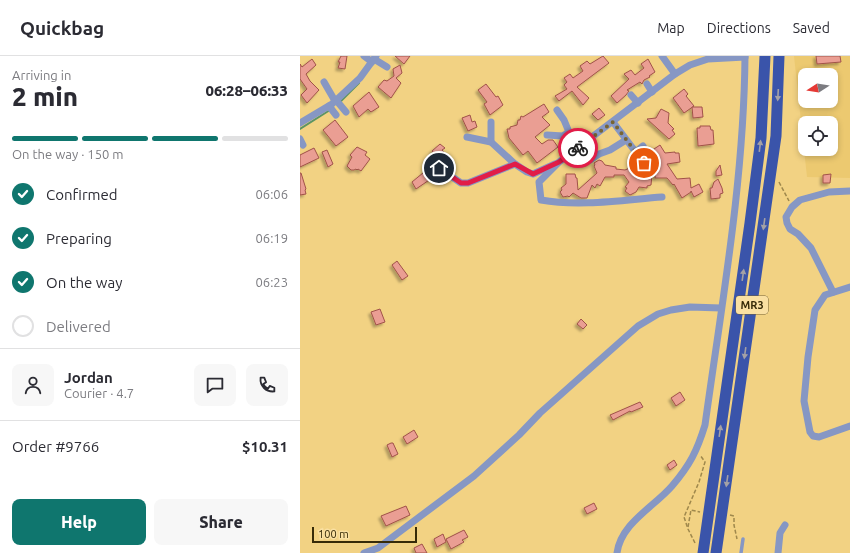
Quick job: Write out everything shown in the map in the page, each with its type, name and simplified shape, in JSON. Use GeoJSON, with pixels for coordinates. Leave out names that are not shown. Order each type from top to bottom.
{"type":"FeatureCollection","features":[{"type":"Feature","properties":{"kind":"highway","name":"MR3"},"geometry":{"type":"LineString","coordinates":[[700,550],[756,184],[761,138],[765,56]]}},
{"type":"Feature","properties":{"kind":"highway","name":"MR3"},"geometry":{"type":"LineString","coordinates":[[716,553],[776,136],[779,56]]}},
{"type":"Feature","properties":{"kind":"street"},"geometry":{"type":"LineString","coordinates":[[364,56],[374,59],[387,67]]}},
{"type":"Feature","properties":{"kind":"street"},"geometry":{"type":"LineString","coordinates":[[662,56],[676,74]]}},
{"type":"Feature","properties":{"kind":"street"},"geometry":{"type":"LineString","coordinates":[[617,553],[618,545],[629,527],[672,487],[690,463],[697,450],[705,425],[734,215],[743,115],[745,57],[708,59],[690,65],[559,162],[540,182],[541,200],[555,203],[598,202],[662,197]]}},
{"type":"Feature","properties":{"kind":"street"},"geometry":{"type":"LineString","coordinates":[[300,123],[336,101],[360,78],[374,59]]}},
{"type":"Feature","properties":{"kind":"street"},"geometry":{"type":"LineString","coordinates":[[324,82],[336,101],[346,112]]}},
{"type":"Feature","properties":{"kind":"street"},"geometry":{"type":"LineString","coordinates":[[647,84],[652,92]]}},
{"type":"Feature","properties":{"kind":"street"},"geometry":{"type":"LineString","coordinates":[[631,95],[638,103]]}},
{"type":"Feature","properties":{"kind":"street"},"geometry":{"type":"LineString","coordinates":[[329,106],[336,115]]}},
{"type":"Feature","properties":{"kind":"street"},"geometry":{"type":"LineString","coordinates":[[557,110],[564,120],[569,132]]}},
{"type":"Feature","properties":{"kind":"street"},"geometry":{"type":"LineString","coordinates":[[491,122],[491,142]]}},
{"type":"Feature","properties":{"kind":"street"},"geometry":{"type":"LineString","coordinates":[[613,122],[644,163]]}},
{"type":"Feature","properties":{"kind":"street"},"geometry":{"type":"LineString","coordinates":[[547,135],[563,136],[569,132],[592,138]]}},
{"type":"Feature","properties":{"kind":"street"},"geometry":{"type":"LineString","coordinates":[[467,137],[491,142],[515,164],[533,174],[559,162]]}},
{"type":"Feature","properties":{"kind":"street"},"geometry":{"type":"LineString","coordinates":[[590,160],[626,140]]}},
{"type":"Feature","properties":{"kind":"street"},"geometry":{"type":"LineString","coordinates":[[636,153],[643,146]]}},
{"type":"Feature","properties":{"kind":"street"},"geometry":{"type":"LineString","coordinates":[[439,168],[461,183],[468,183],[515,164]]}},
{"type":"Feature","properties":{"kind":"street"},"geometry":{"type":"LineString","coordinates":[[833,292],[811,248],[798,234],[790,229],[786,217],[792,207],[800,200],[828,192],[850,191]]}},
{"type":"Feature","properties":{"kind":"street"},"geometry":{"type":"LineString","coordinates":[[850,287],[824,295],[815,310],[808,357],[804,401],[810,432],[813,436],[819,437],[850,426]]}},
{"type":"Feature","properties":{"kind":"street"},"geometry":{"type":"LineString","coordinates":[[364,553],[376,551],[474,476],[591,367],[638,326],[658,314],[671,310],[690,307],[721,308]]}},
{"type":"Feature","properties":{"kind":"street"},"geometry":{"type":"LineString","coordinates":[[778,553],[780,533],[785,525]]}},
{"type":"Feature","properties":{"kind":"lane"},"geometry":{"type":"LineString","coordinates":[[741,553],[743,539]]}},
{"type":"Feature","properties":{"kind":"path"},"geometry":{"type":"LineString","coordinates":[[778,181],[792,207]]}},
{"type":"Feature","properties":{"kind":"path"},"geometry":{"type":"LineString","coordinates":[[697,450],[705,462],[699,482],[684,518],[688,529],[700,550]]}},
{"type":"Feature","properties":{"kind":"path"},"geometry":{"type":"LineString","coordinates":[[688,529],[691,510]]}},
{"type":"Feature","properties":{"kind":"path"},"geometry":{"type":"LineString","coordinates":[[734,516],[734,525]]}},
{"type":"Feature","properties":{"kind":"shaded area"},"geometry":{"type":"Polygon","coordinates":[[[794,56],[850,56],[850,178],[807,177],[805,156],[838,156],[838,116],[800,116],[800,108],[838,108],[838,68],[798,68],[798,93],[794,56]]]}},
{"type":"Feature","properties":{"kind":"building"},"geometry":{"type":"Polygon","coordinates":[[[341,56],[347,56],[345,69],[338,68],[340,62],[338,62],[341,56]]]}},
{"type":"Feature","properties":{"kind":"building"},"geometry":{"type":"Polygon","coordinates":[[[395,56],[410,56],[404,64],[395,56]]]}},
{"type":"Feature","properties":{"kind":"building"},"geometry":{"type":"Polygon","coordinates":[[[603,56],[609,63],[577,87],[589,98],[583,105],[572,91],[559,101],[555,96],[567,89],[564,85],[567,82],[564,78],[570,74],[573,78],[583,71],[580,66],[587,61],[590,64],[603,56]]]}},
{"type":"Feature","properties":{"kind":"building"},"geometry":{"type":"Polygon","coordinates":[[[816,56],[840,56],[841,62],[817,64],[816,56]]]}},
{"type":"Feature","properties":{"kind":"building"},"geometry":{"type":"Polygon","coordinates":[[[312,59],[316,65],[306,74],[310,81],[319,90],[307,103],[301,95],[307,89],[300,79],[300,64],[302,67],[312,59]]]}},
{"type":"Feature","properties":{"kind":"building"},"geometry":{"type":"Polygon","coordinates":[[[648,59],[655,72],[644,80],[642,84],[640,82],[627,90],[629,91],[626,95],[617,103],[611,96],[629,79],[624,74],[631,70],[635,75],[644,68],[641,64],[648,59]]]}},
{"type":"Feature","properties":{"kind":"building"},"geometry":{"type":"Polygon","coordinates":[[[400,65],[402,73],[396,78],[401,83],[391,98],[378,87],[384,80],[387,81],[394,76],[393,69],[400,65]]]}},
{"type":"Feature","properties":{"kind":"building"},"geometry":{"type":"Polygon","coordinates":[[[486,84],[496,97],[498,96],[503,105],[490,115],[484,104],[487,102],[478,90],[486,84]]]}},
{"type":"Feature","properties":{"kind":"building"},"geometry":{"type":"Polygon","coordinates":[[[684,89],[688,94],[686,96],[694,106],[684,113],[673,98],[684,89]]]}},
{"type":"Feature","properties":{"kind":"building"},"geometry":{"type":"Polygon","coordinates":[[[369,92],[379,107],[371,112],[368,109],[359,117],[353,106],[369,92]]]}},
{"type":"Feature","properties":{"kind":"building"},"geometry":{"type":"Polygon","coordinates":[[[544,104],[549,112],[542,117],[550,125],[535,137],[542,144],[548,140],[553,140],[558,147],[537,163],[528,151],[523,155],[509,138],[507,129],[517,125],[521,116],[523,117],[544,104]]]}},
{"type":"Feature","properties":{"kind":"building"},"geometry":{"type":"Polygon","coordinates":[[[692,107],[702,107],[703,117],[693,118],[692,107]]]}},
{"type":"Feature","properties":{"kind":"building"},"geometry":{"type":"Polygon","coordinates":[[[599,108],[605,115],[598,120],[592,114],[599,108]]]}},
{"type":"Feature","properties":{"kind":"building"},"geometry":{"type":"Polygon","coordinates":[[[661,109],[669,113],[668,123],[674,129],[672,130],[675,134],[669,139],[647,119],[656,118],[661,109]]]}},
{"type":"Feature","properties":{"kind":"building"},"geometry":{"type":"Polygon","coordinates":[[[470,115],[472,122],[475,121],[477,127],[468,131],[462,118],[470,115]]]}},
{"type":"Feature","properties":{"kind":"building"},"geometry":{"type":"Polygon","coordinates":[[[335,120],[348,137],[336,146],[323,130],[335,120]]]}},
{"type":"Feature","properties":{"kind":"building"},"geometry":{"type":"Polygon","coordinates":[[[700,126],[710,126],[711,130],[713,130],[714,144],[698,146],[697,128],[700,128],[700,126]]]}},
{"type":"Feature","properties":{"kind":"building"},"geometry":{"type":"Polygon","coordinates":[[[440,144],[445,148],[442,150],[448,157],[442,163],[432,151],[440,144]]]}},
{"type":"Feature","properties":{"kind":"building"},"geometry":{"type":"Polygon","coordinates":[[[660,145],[665,153],[679,153],[680,162],[667,164],[677,179],[690,178],[691,188],[699,184],[703,192],[694,197],[691,191],[682,198],[674,184],[673,185],[667,178],[655,178],[656,164],[651,151],[660,145]]]}},
{"type":"Feature","properties":{"kind":"building"},"geometry":{"type":"Polygon","coordinates":[[[357,147],[367,152],[365,155],[370,159],[361,171],[358,169],[351,170],[347,166],[352,157],[350,155],[357,147]]]}},
{"type":"Feature","properties":{"kind":"building"},"geometry":{"type":"Polygon","coordinates":[[[314,148],[319,158],[300,167],[300,155],[314,148]]]}},
{"type":"Feature","properties":{"kind":"building"},"geometry":{"type":"Polygon","coordinates":[[[327,150],[333,164],[328,167],[322,152],[327,150]]]}},
{"type":"Feature","properties":{"kind":"building"},"geometry":{"type":"Polygon","coordinates":[[[599,160],[605,165],[616,167],[616,169],[625,170],[632,167],[634,171],[636,170],[638,176],[652,175],[651,185],[647,186],[647,188],[639,187],[636,192],[630,195],[625,191],[627,188],[625,187],[629,182],[624,175],[614,175],[614,177],[605,177],[600,186],[597,184],[595,188],[592,185],[587,198],[581,198],[573,193],[569,197],[563,197],[560,192],[562,190],[561,188],[566,184],[566,174],[575,174],[577,178],[578,190],[597,173],[594,163],[599,160]]]}},
{"type":"Feature","properties":{"kind":"building"},"geometry":{"type":"Polygon","coordinates":[[[720,165],[722,175],[716,176],[716,171],[720,165]]]}},
{"type":"Feature","properties":{"kind":"building"},"geometry":{"type":"Polygon","coordinates":[[[434,167],[438,174],[416,189],[412,182],[429,168],[431,170],[434,167]]]}},
{"type":"Feature","properties":{"kind":"building"},"geometry":{"type":"Polygon","coordinates":[[[300,173],[306,189],[306,194],[300,195],[300,173]]]}},
{"type":"Feature","properties":{"kind":"building"},"geometry":{"type":"Polygon","coordinates":[[[831,174],[830,183],[823,183],[823,175],[831,174]]]}},
{"type":"Feature","properties":{"kind":"building"},"geometry":{"type":"Polygon","coordinates":[[[718,179],[723,193],[720,194],[720,198],[711,199],[710,188],[712,188],[714,182],[718,179]]]}},
{"type":"Feature","properties":{"kind":"building"},"geometry":{"type":"Polygon","coordinates":[[[397,261],[408,276],[402,280],[392,265],[397,261]]]}},
{"type":"Feature","properties":{"kind":"building"},"geometry":{"type":"Polygon","coordinates":[[[380,309],[385,322],[376,325],[371,312],[380,309]]]}},
{"type":"Feature","properties":{"kind":"building"},"geometry":{"type":"Polygon","coordinates":[[[581,319],[587,325],[583,329],[577,324],[581,319]]]}},
{"type":"Feature","properties":{"kind":"building"},"geometry":{"type":"Polygon","coordinates":[[[680,392],[685,400],[676,406],[671,398],[680,392]]]}},
{"type":"Feature","properties":{"kind":"building"},"geometry":{"type":"Polygon","coordinates":[[[640,402],[643,407],[631,412],[630,411],[613,420],[610,415],[640,402]]]}},
{"type":"Feature","properties":{"kind":"building"},"geometry":{"type":"Polygon","coordinates":[[[414,430],[418,437],[407,444],[403,437],[414,430]]]}},
{"type":"Feature","properties":{"kind":"building"},"geometry":{"type":"Polygon","coordinates":[[[393,443],[398,454],[392,457],[387,445],[393,443]]]}},
{"type":"Feature","properties":{"kind":"building"},"geometry":{"type":"Polygon","coordinates":[[[674,460],[677,465],[670,470],[667,465],[674,460]]]}},
{"type":"Feature","properties":{"kind":"building"},"geometry":{"type":"Polygon","coordinates":[[[594,503],[597,509],[587,514],[584,508],[594,503]]]}},
{"type":"Feature","properties":{"kind":"building"},"geometry":{"type":"Polygon","coordinates":[[[406,506],[410,515],[386,526],[381,516],[406,506]]]}},
{"type":"Feature","properties":{"kind":"building"},"geometry":{"type":"Polygon","coordinates":[[[464,530],[468,537],[462,540],[464,542],[451,549],[446,539],[464,530]]]}},
{"type":"Feature","properties":{"kind":"building"},"geometry":{"type":"Polygon","coordinates":[[[443,534],[446,542],[437,547],[434,539],[443,534]]]}},
{"type":"Feature","properties":{"kind":"building"},"geometry":{"type":"Polygon","coordinates":[[[422,544],[427,553],[416,553],[414,548],[422,544]]]}},
{"type":"Feature","properties":{"kind":"waterway"},"geometry":{"type":"LineString","coordinates":[[341,101],[359,83]]}},
{"type":"Feature","properties":{"kind":"waterway"},"geometry":{"type":"LineString","coordinates":[[300,129],[330,110]]}},
{"type":"Feature","properties":{"kind":"way so far"},"geometry":{"type":"LineString","coordinates":[[578,148],[613,122],[644,163]]}},
{"type":"Feature","properties":{"kind":"route"},"geometry":{"type":"LineString","coordinates":[[439,168],[461,183],[468,183],[494,171],[515,164],[533,174],[559,162],[578,148]]}}]}
